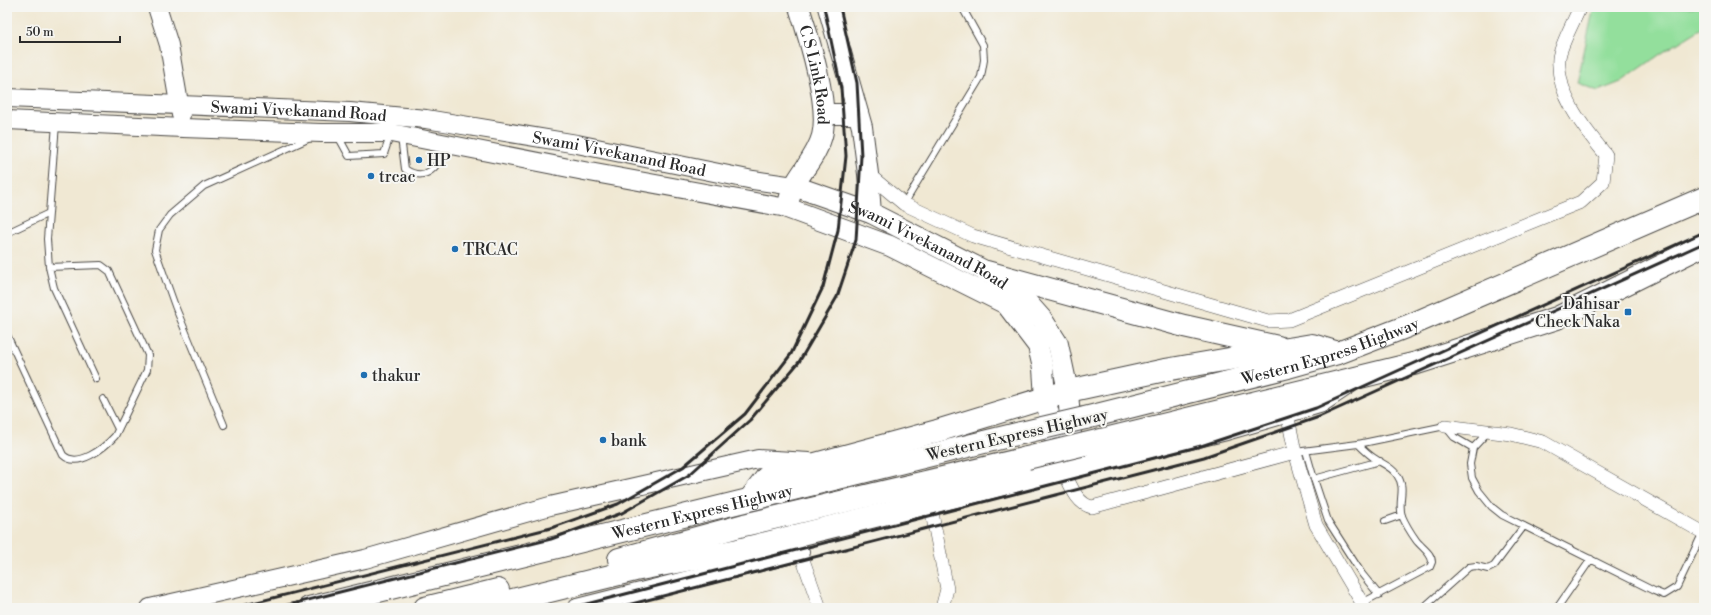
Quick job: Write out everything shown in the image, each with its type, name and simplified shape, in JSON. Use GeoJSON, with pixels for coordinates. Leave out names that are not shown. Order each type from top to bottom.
{"type":"FeatureCollection","features":[{"type":"Feature","properties":{"kind":"highway","name":"Western Express Highway"},"geometry":{"type":"LineString","coordinates":[[309,608],[1085,418],[1338,353],[1415,323],[1704,198]]}},
{"type":"Feature","properties":{"kind":"highway","name":"Western Express Highway"},"geometry":{"type":"LineString","coordinates":[[425,608],[768,520],[1352,380],[1417,363],[1557,318],[1704,245]]}},
{"type":"Feature","properties":{"kind":"highway"},"geometry":{"type":"LineString","coordinates":[[987,272],[1184,326],[1290,349]]}},
{"type":"Feature","properties":{"kind":"highway"},"geometry":{"type":"LineString","coordinates":[[750,499],[766,477],[937,431],[1068,391],[1165,370],[1312,345],[1338,353]]}},
{"type":"Feature","properties":{"kind":"highway"},"geometry":{"type":"LineString","coordinates":[[480,608],[636,570],[738,550],[798,544],[930,503],[1287,412],[1319,402],[1352,380]]}},
{"type":"Feature","properties":{"kind":"highway"},"geometry":{"type":"LineString","coordinates":[[768,520],[798,544]]}},
{"type":"Feature","properties":{"kind":"main road"},"geometry":{"type":"LineString","coordinates":[[144,7],[161,58],[174,105]]}},
{"type":"Feature","properties":{"kind":"main road"},"geometry":{"type":"LineString","coordinates":[[156,7],[169,45],[176,128]]}},
{"type":"Feature","properties":{"kind":"main road","name":"C S Link Road"},"geometry":{"type":"LineString","coordinates":[[787,208],[794,186],[815,155],[822,136],[824,114],[810,48],[799,7]]}},
{"type":"Feature","properties":{"kind":"main road","name":"C S Link Road"},"geometry":{"type":"LineString","coordinates":[[828,7],[858,114],[868,174],[871,213]]}},
{"type":"Feature","properties":{"kind":"main road","name":"Swami Vivekanand Road"},"geometry":{"type":"LineString","coordinates":[[7,98],[357,113],[426,119],[577,144],[753,180],[794,186],[871,213],[987,272],[1019,293],[1042,319],[1058,344],[1068,391],[1068,468]]}},
{"type":"Feature","properties":{"kind":"main road"},"geometry":{"type":"LineString","coordinates":[[824,114],[858,114]]}},
{"type":"Feature","properties":{"kind":"main road","name":"Swami Vivekanand Road"},"geometry":{"type":"LineString","coordinates":[[7,120],[176,128],[329,133],[396,133],[584,171],[787,208],[890,246],[1006,304],[1038,346],[1043,368],[1045,398],[1068,468]]}},
{"type":"Feature","properties":{"kind":"main road"},"geometry":{"type":"LineString","coordinates":[[150,608],[365,559],[550,506],[758,459],[820,463]]}},
{"type":"Feature","properties":{"kind":"main road"},"geometry":{"type":"LineString","coordinates":[[578,608],[798,544]]}},
{"type":"Feature","properties":{"kind":"street"},"geometry":{"type":"LineString","coordinates":[[868,174],[904,204],[973,236],[1268,321],[1289,320],[1581,202],[1603,182],[1606,155],[1577,118],[1560,78],[1559,57],[1580,7]]}},
{"type":"Feature","properties":{"kind":"street"},"geometry":{"type":"LineString","coordinates":[[320,112],[329,133]]}},
{"type":"Feature","properties":{"kind":"street"},"geometry":{"type":"LineString","coordinates":[[1287,412],[1301,452],[1316,525],[1364,605]]}},
{"type":"Feature","properties":{"kind":"street"},"geometry":{"type":"LineString","coordinates":[[1446,426],[1511,434],[1543,442],[1703,532]]}},
{"type":"Feature","properties":{"kind":"street"},"geometry":{"type":"LineString","coordinates":[[1068,468],[1079,500],[1087,506],[1092,507],[1301,452]]}},
{"type":"Feature","properties":{"kind":"street"},"geometry":{"type":"LineString","coordinates":[[930,503],[947,589],[942,608]]}},
{"type":"Feature","properties":{"kind":"street"},"geometry":{"type":"LineString","coordinates":[[798,544],[820,608]]}},
{"type":"Feature","properties":{"kind":"lane"},"geometry":{"type":"LineString","coordinates":[[904,204],[981,77],[984,60],[983,45],[962,7]]}},
{"type":"Feature","properties":{"kind":"lane"},"geometry":{"type":"LineString","coordinates":[[56,123],[47,239],[49,267],[54,288],[96,379]]}},
{"type":"Feature","properties":{"kind":"lane"},"geometry":{"type":"LineString","coordinates":[[224,425],[174,306],[155,250],[159,230],[170,214],[204,186],[329,133]]}},
{"type":"Feature","properties":{"kind":"lane"},"geometry":{"type":"LineString","coordinates":[[396,133],[405,169],[413,175],[421,176],[437,166],[450,144]]}},
{"type":"Feature","properties":{"kind":"lane"},"geometry":{"type":"LineString","coordinates":[[7,233],[49,213]]}},
{"type":"Feature","properties":{"kind":"lane"},"geometry":{"type":"LineString","coordinates":[[7,335],[63,455],[68,460],[79,460],[107,445],[118,429],[147,370],[148,355],[109,271],[105,267],[95,265],[49,267]]}},
{"type":"Feature","properties":{"kind":"lane"},"geometry":{"type":"LineString","coordinates":[[103,398],[118,429]]}},
{"type":"Feature","properties":{"kind":"lane"},"geometry":{"type":"LineString","coordinates":[[1379,595],[1352,559],[1328,521],[1314,479],[1301,452],[1358,444],[1446,426],[1454,437],[1473,448]]}},
{"type":"Feature","properties":{"kind":"lane"},"geometry":{"type":"LineString","coordinates":[[1489,432],[1473,448],[1470,464],[1472,478],[1479,491],[1492,507],[1502,515],[1664,595],[1678,587],[1703,532]]}},
{"type":"Feature","properties":{"kind":"lane"},"geometry":{"type":"LineString","coordinates":[[1358,444],[1389,467],[1400,479],[1402,485],[1400,505],[1402,515],[1409,531],[1430,556],[1432,562],[1430,567],[1364,605]]}},
{"type":"Feature","properties":{"kind":"lane"},"geometry":{"type":"LineString","coordinates":[[1314,479],[1380,461]]}},
{"type":"Feature","properties":{"kind":"lane"},"geometry":{"type":"LineString","coordinates":[[1385,521],[1402,515]]}},
{"type":"Feature","properties":{"kind":"lane"},"geometry":{"type":"LineString","coordinates":[[1423,608],[1469,567],[1476,566],[1488,569],[1494,566],[1524,526]]}},
{"type":"Feature","properties":{"kind":"lane"},"geometry":{"type":"LineString","coordinates":[[1339,564],[1352,559]]}},
{"type":"Feature","properties":{"kind":"lane"},"geometry":{"type":"LineString","coordinates":[[1558,608],[1591,559]]}},
{"type":"Feature","properties":{"kind":"green space"},"geometry":{"type":"Polygon","coordinates":[[[1594,7],[1704,7],[1704,27],[1662,53],[1621,82],[1598,91],[1577,83],[1594,7]]]}},
{"type":"Feature","properties":{"kind":"railway"},"geometry":{"type":"LineString","coordinates":[[233,608],[551,528],[618,504],[683,467],[745,414],[791,354],[823,287],[838,230],[846,156],[841,88],[824,7]]}},
{"type":"Feature","properties":{"kind":"railway"},"geometry":{"type":"LineString","coordinates":[[276,608],[551,539],[622,513],[689,475],[750,420],[799,362],[837,297],[856,240],[861,156],[857,83],[840,7]]}},
{"type":"Feature","properties":{"kind":"railway"},"geometry":{"type":"LineString","coordinates":[[571,608],[1201,446],[1316,408],[1704,232]]}},
{"type":"Feature","properties":{"kind":"railway"},"geometry":{"type":"LineString","coordinates":[[616,608],[1204,457],[1319,417],[1704,243]]}},
{"type":"Feature","properties":{"kind":"place","name":"HP"},"geometry":{"type":"Point","coordinates":[419,160]}},
{"type":"Feature","properties":{"kind":"place","name":"trcac"},"geometry":{"type":"Point","coordinates":[371,176]}},
{"type":"Feature","properties":{"kind":"place","name":"TRCAC"},"geometry":{"type":"Point","coordinates":[455,249]}},
{"type":"Feature","properties":{"kind":"place","name":"Dahisar Check Naka"},"geometry":{"type":"Point","coordinates":[1628,312]}},
{"type":"Feature","properties":{"kind":"place","name":"thakur"},"geometry":{"type":"Point","coordinates":[364,375]}},
{"type":"Feature","properties":{"kind":"place","name":"bank"},"geometry":{"type":"Point","coordinates":[603,440]}}]}
